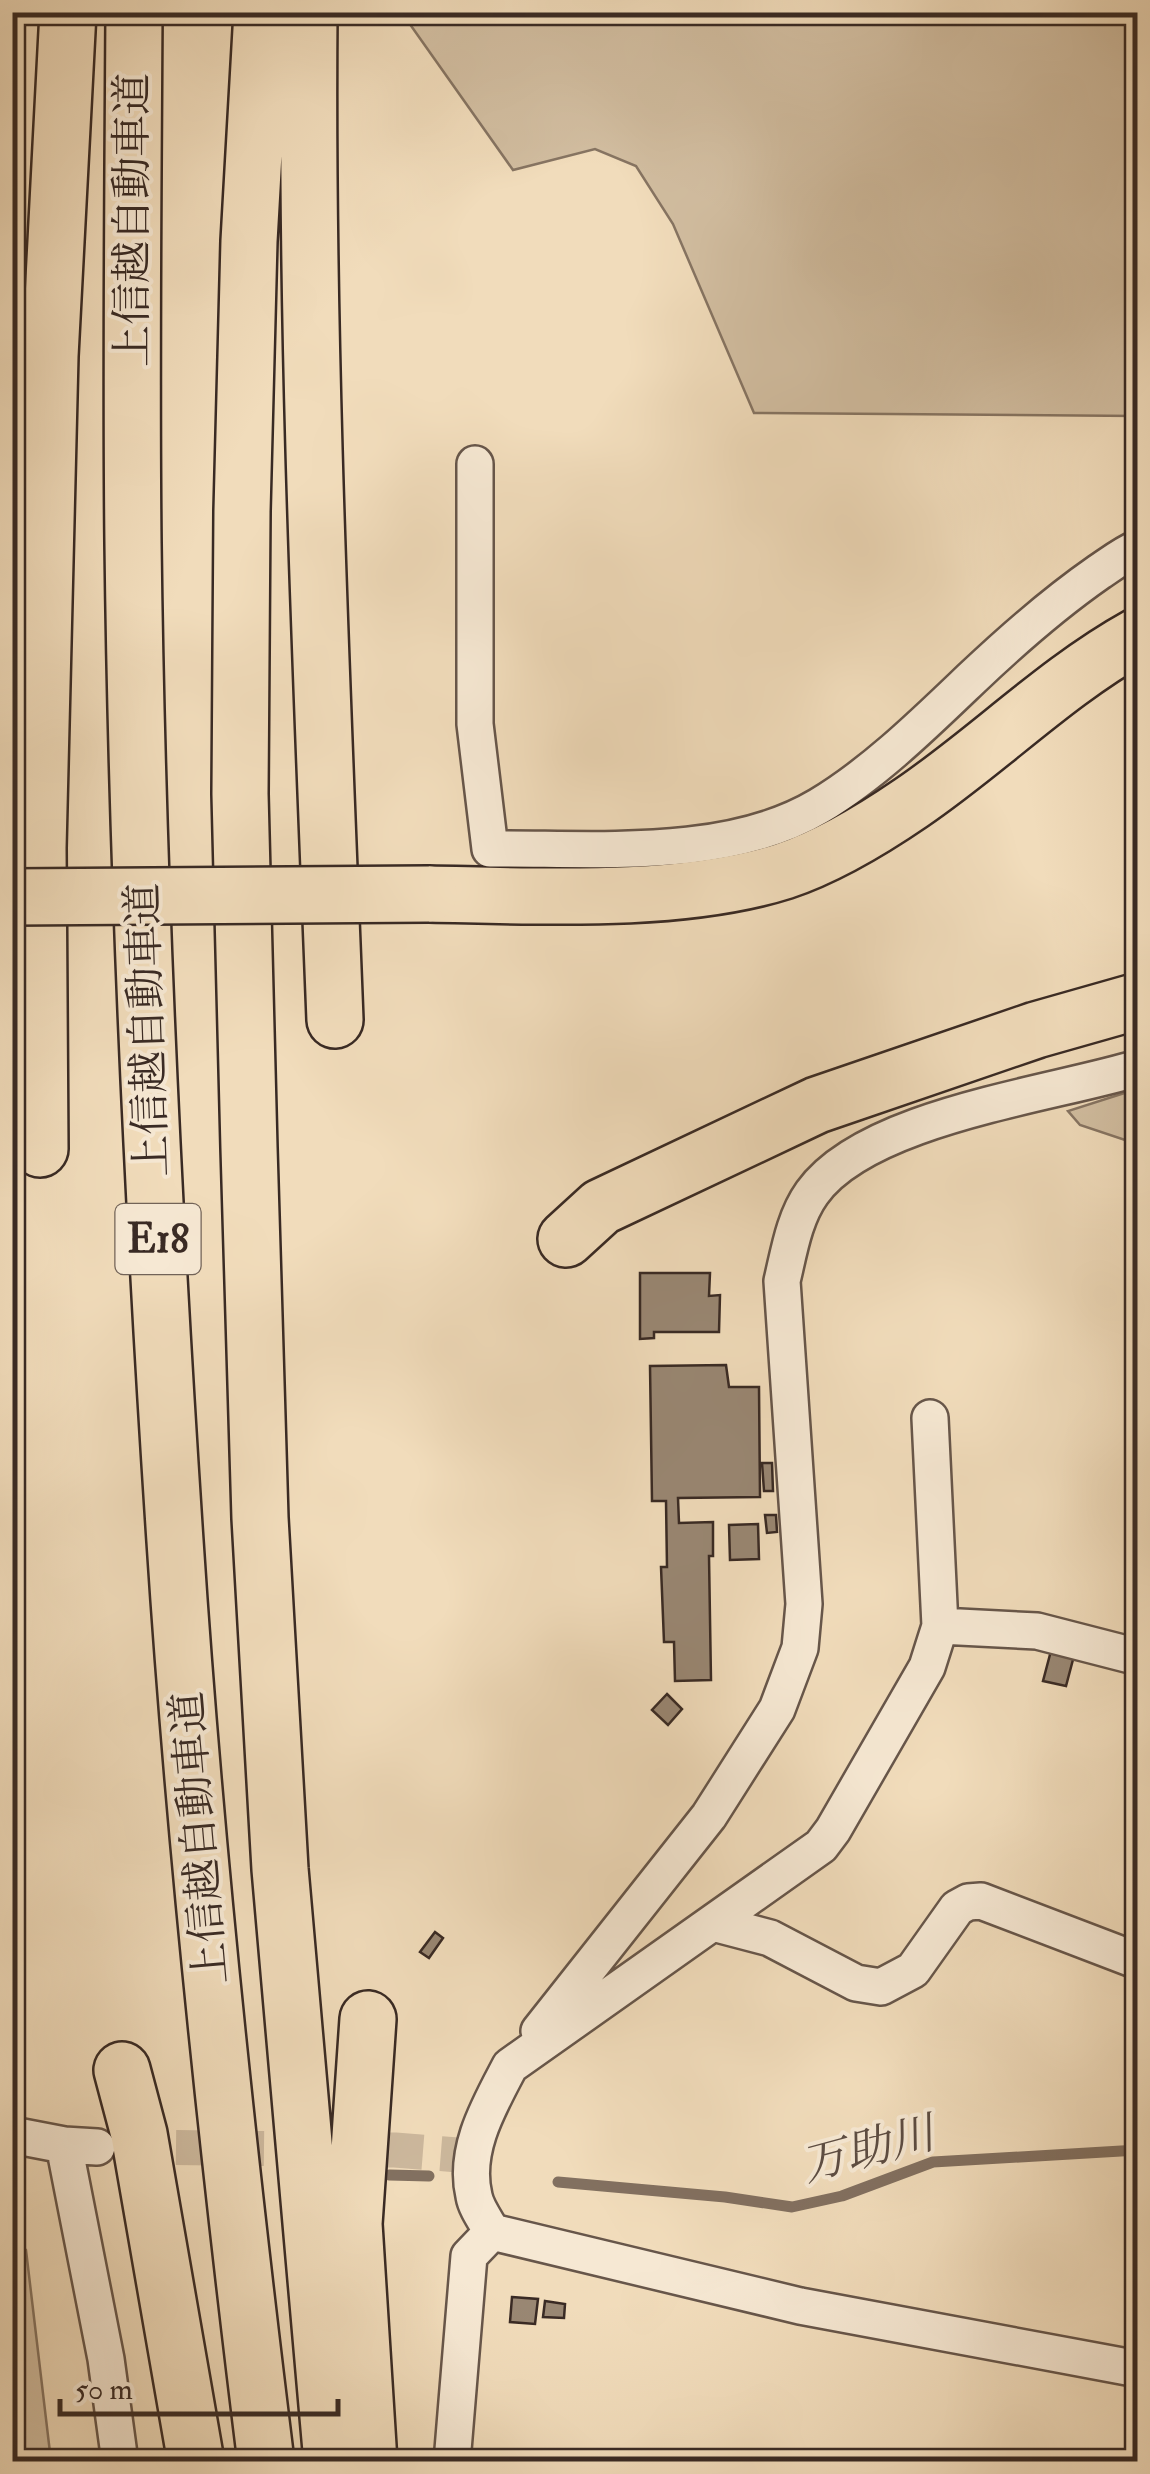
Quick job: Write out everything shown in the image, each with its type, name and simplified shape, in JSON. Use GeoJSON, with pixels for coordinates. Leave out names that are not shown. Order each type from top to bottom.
{"type":"FeatureCollection","features":[{"type":"Feature","properties":{"kind":"highway"},"geometry":{"type":"LineString","coordinates":[[40,1149],[39,809],[50,356],[68,12]]}},
{"type":"Feature","properties":{"kind":"highway","name":"上信越自動車道"},"geometry":{"type":"LineString","coordinates":[[134,12],[133,547],[156,1214],[175,1544],[203,1899],[266,2462]]}},
{"type":"Feature","properties":{"kind":"highway","name":"上信越自動車道"},"geometry":{"type":"LineString","coordinates":[[262,12],[249,241],[242,511],[240,794],[248,1148],[260,1518],[280,1869],[332,2462]]}},
{"type":"Feature","properties":{"kind":"highway"},"geometry":{"type":"LineString","coordinates":[[309,12],[312,378],[335,1020]]}},
{"type":"Feature","properties":{"kind":"highway"},"geometry":{"type":"LineString","coordinates":[[12,897],[550,896],[698,889],[786,870],[839,846],[914,801],[1065,681],[1138,636]]}},
{"type":"Feature","properties":{"kind":"highway"},"geometry":{"type":"LineString","coordinates":[[566,1239],[601,1207],[817,1105],[1036,1030],[1138,1002]]}},
{"type":"Feature","properties":{"kind":"highway"},"geometry":{"type":"LineString","coordinates":[[368,2019],[354,2224],[369,2462]]}},
{"type":"Feature","properties":{"kind":"highway"},"geometry":{"type":"LineString","coordinates":[[122,2070],[142,2150],[196,2462]]}},
{"type":"Feature","properties":{"kind":"street"},"geometry":{"type":"LineString","coordinates":[[475,464],[475,724],[490,849],[640,848],[708,843],[768,828],[816,808],[857,780],[1072,591],[1138,548]]}},
{"type":"Feature","properties":{"kind":"street"},"geometry":{"type":"LineString","coordinates":[[1138,1068],[942,1118],[874,1143],[843,1164],[812,1194],[793,1234],[782,1280],[804,1604],[800,1648],[777,1709],[709,1816],[616,1938],[510,2066],[489,2106],[471,2156],[474,2198],[492,2232],[800,2306],[1138,2368]]}},
{"type":"Feature","properties":{"kind":"street"},"geometry":{"type":"LineString","coordinates":[[510,2066],[820,1846],[833,1830],[927,1667],[940,1626],[930,1418]]}},
{"type":"Feature","properties":{"kind":"street"},"geometry":{"type":"LineString","coordinates":[[940,1626],[1037,1632],[1138,1657]]}},
{"type":"Feature","properties":{"kind":"street"},"geometry":{"type":"LineString","coordinates":[[713,1923],[770,1938],[856,1983],[881,1987],[913,1970],[958,1908],[968,1902],[982,1901],[1138,1961]]}},
{"type":"Feature","properties":{"kind":"street"},"geometry":{"type":"LineString","coordinates":[[12,2135],[81,2146],[120,2462]]}},
{"type":"Feature","properties":{"kind":"street"},"geometry":{"type":"LineString","coordinates":[[452,2462],[470,2256],[492,2232]]}},
{"type":"Feature","properties":{"kind":"shaded area"},"geometry":{"type":"Polygon","coordinates":[[[402,13],[1137,13],[1137,416],[754,413],[673,224],[636,166],[595,149],[513,170],[402,13]]]}},
{"type":"Feature","properties":{"kind":"shaded area"},"geometry":{"type":"Polygon","coordinates":[[[1137,1089],[1137,1144],[1080,1125],[1068,1111],[1137,1089]]]}},
{"type":"Feature","properties":{"kind":"shaded area"},"geometry":{"type":"Polygon","coordinates":[[[12,2236],[26,2250],[51,2461],[13,2461],[12,2236]]]}},
{"type":"Feature","properties":{"kind":"building"},"geometry":{"type":"Polygon","coordinates":[[[640,1273],[710,1273],[709,1296],[720,1295],[719,1332],[654,1332],[654,1338],[640,1339],[640,1273]]]}},
{"type":"Feature","properties":{"kind":"building"},"geometry":{"type":"Polygon","coordinates":[[[726,1365],[729,1387],[759,1387],[760,1497],[678,1498],[679,1523],[713,1522],[713,1556],[709,1556],[711,1680],[675,1681],[674,1642],[664,1642],[661,1567],[667,1567],[666,1501],[652,1501],[650,1366],[726,1365]]]}},
{"type":"Feature","properties":{"kind":"building"},"geometry":{"type":"Polygon","coordinates":[[[762,1463],[772,1463],[773,1491],[764,1491],[762,1463]]]}},
{"type":"Feature","properties":{"kind":"building"},"geometry":{"type":"Polygon","coordinates":[[[765,1515],[776,1515],[777,1532],[767,1533],[765,1515]]]}},
{"type":"Feature","properties":{"kind":"building"},"geometry":{"type":"Polygon","coordinates":[[[758,1524],[759,1559],[730,1560],[729,1525],[758,1524]]]}},
{"type":"Feature","properties":{"kind":"building"},"geometry":{"type":"Polygon","coordinates":[[[1052,1647],[1075,1652],[1066,1686],[1043,1681],[1052,1647]]]}},
{"type":"Feature","properties":{"kind":"building"},"geometry":{"type":"Polygon","coordinates":[[[667,1694],[682,1709],[668,1725],[652,1710],[667,1694]]]}},
{"type":"Feature","properties":{"kind":"building"},"geometry":{"type":"Polygon","coordinates":[[[435,1932],[443,1938],[429,1958],[420,1952],[435,1932]]]}},
{"type":"Feature","properties":{"kind":"building"},"geometry":{"type":"Polygon","coordinates":[[[512,2297],[538,2299],[535,2324],[510,2322],[512,2297]]]}},
{"type":"Feature","properties":{"kind":"building"},"geometry":{"type":"Polygon","coordinates":[[[545,2301],[565,2304],[564,2318],[543,2317],[545,2301]]]}},
{"type":"Feature","properties":{"kind":"waterway","name":"万助川"},"geometry":{"type":"LineString","coordinates":[[558,2182],[792,2207],[842,2196],[933,2162],[1138,2150]]}},
{"type":"Feature","properties":{"kind":"waterway","name":"万助川"},"geometry":{"type":"LineString","coordinates":[[389,2175],[429,2176]]}},
{"type":"Feature","properties":{"kind":"tunnel"},"geometry":{"type":"LineString","coordinates":[[123,2147],[395,2150],[471,2156]]}}]}
